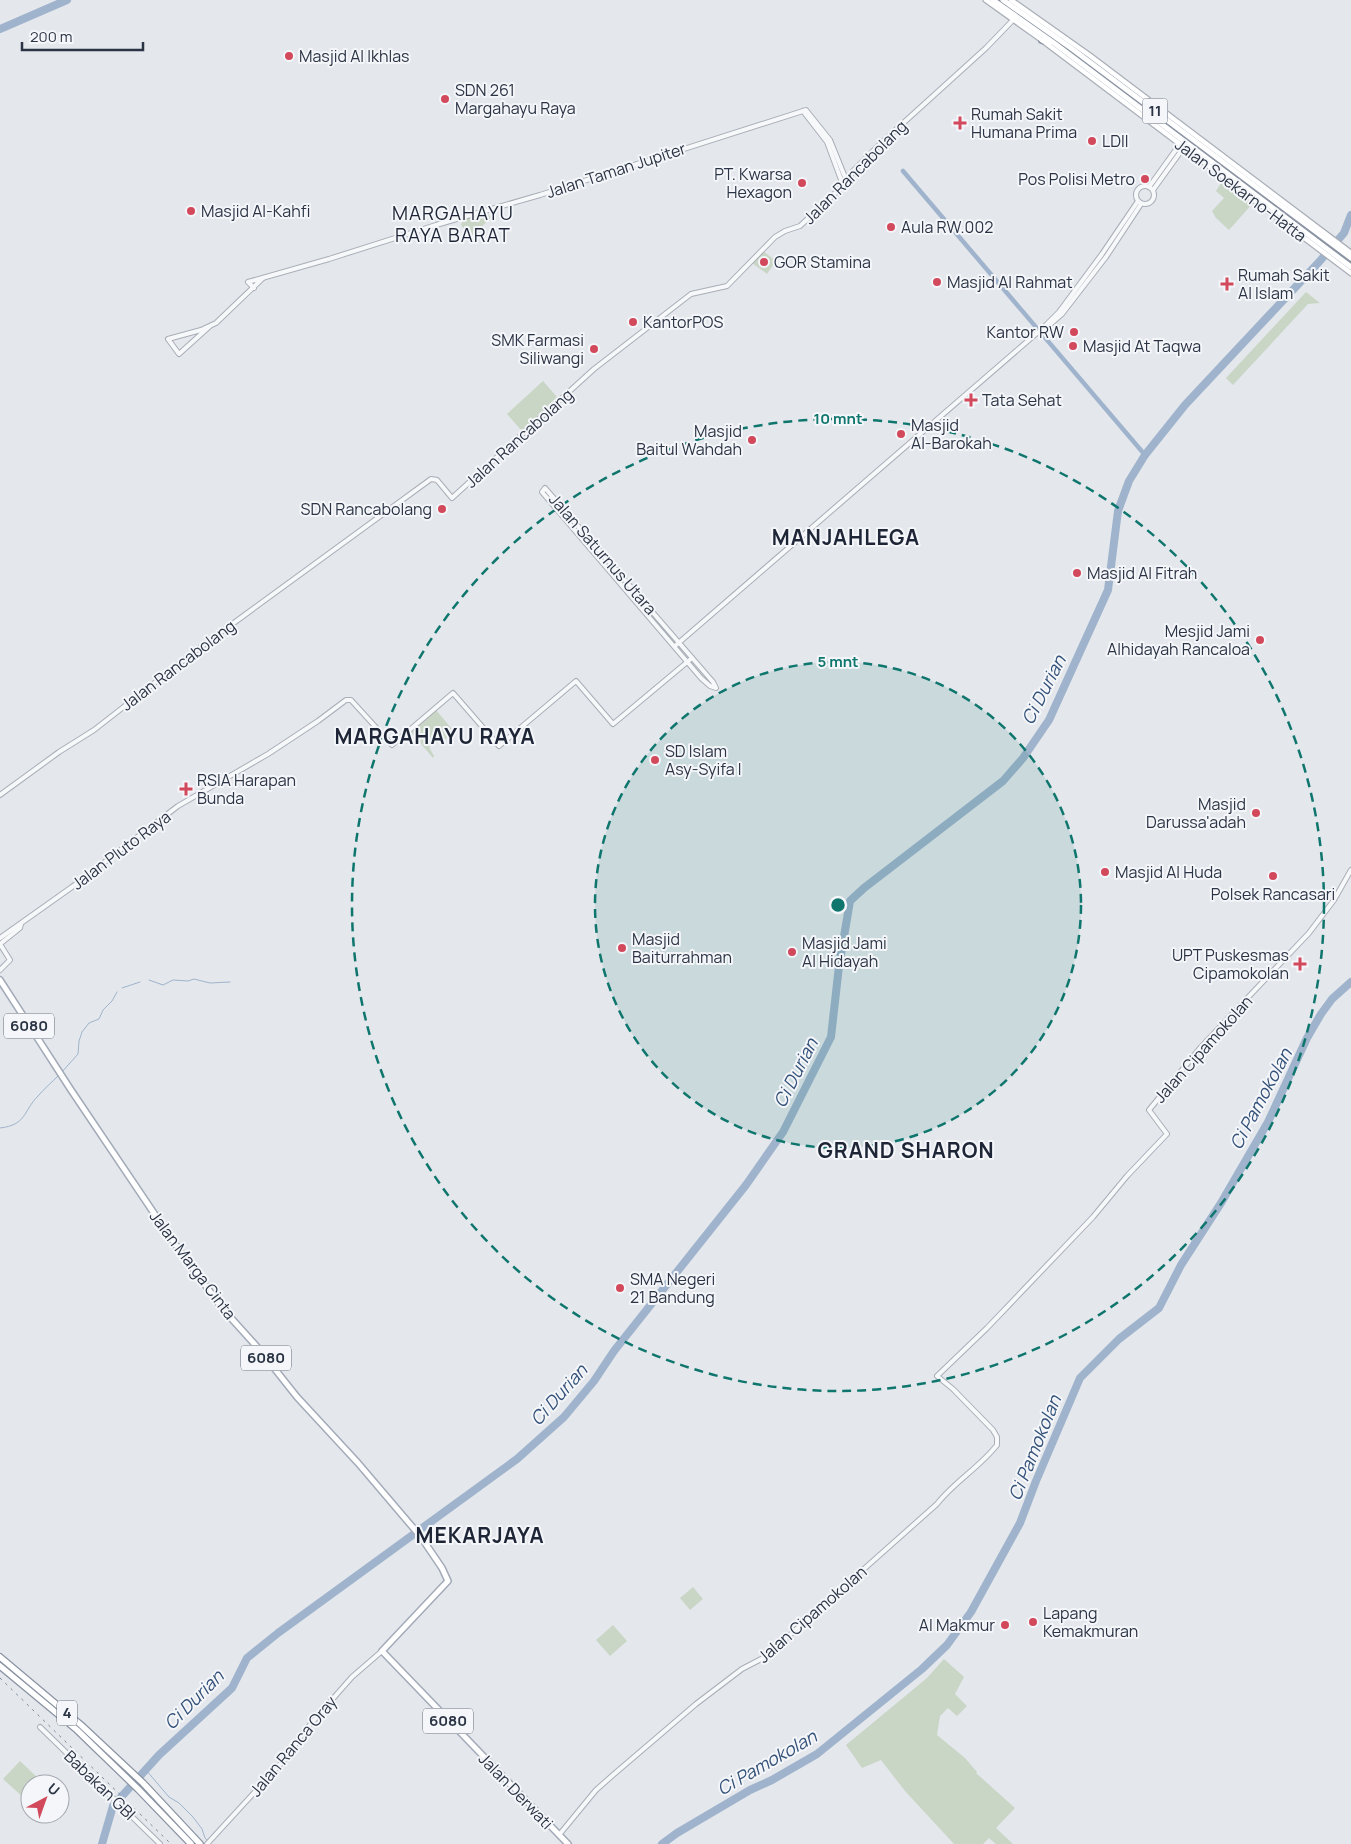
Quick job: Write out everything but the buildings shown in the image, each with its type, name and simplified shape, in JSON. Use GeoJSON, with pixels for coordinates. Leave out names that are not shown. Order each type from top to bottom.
{"type":"FeatureCollection","features":[{"type":"Feature","properties":{"kind":"highway","name":"4"},"geometry":{"type":"LineString","coordinates":[[0,1657],[81,1725],[128,1774],[138,1789],[191,1844]]}},
{"type":"Feature","properties":{"kind":"highway","name":"4"},"geometry":{"type":"LineString","coordinates":[[0,1666],[128,1774],[143,1783],[200,1844]]}},
{"type":"Feature","properties":{"kind":"main road","name":"Jalan Soekarno-Hatta"},"geometry":{"type":"LineString","coordinates":[[986,0],[1321,247]]}},
{"type":"Feature","properties":{"kind":"main road","name":"Jalan Soekarno-Hatta"},"geometry":{"type":"LineString","coordinates":[[993,0],[1054,43],[1214,164],[1321,247],[1351,273]]}},
{"type":"Feature","properties":{"kind":"main road","name":"Jalan Soekarno-Hatta"},"geometry":{"type":"LineString","coordinates":[[1003,0],[1071,48],[1306,224],[1351,253]]}},
{"type":"Feature","properties":{"kind":"main road","name":"Jalan Soekarno-Hatta"},"geometry":{"type":"LineString","coordinates":[[1011,0],[1082,50],[1300,214],[1332,241]]}},
{"type":"Feature","properties":{"kind":"main road"},"geometry":{"type":"LineString","coordinates":[[1042,40],[1054,43]]}},
{"type":"Feature","properties":{"kind":"main road"},"geometry":{"type":"LineString","coordinates":[[1130,100],[1137,112]]}},
{"type":"Feature","properties":{"kind":"main road"},"geometry":{"type":"LineString","coordinates":[[1205,162],[1214,164]]}},
{"type":"Feature","properties":{"kind":"main road"},"geometry":{"type":"LineString","coordinates":[[1300,214],[1306,224]]}},
{"type":"Feature","properties":{"kind":"main road","name":"Jalan Soekarno-Hatta"},"geometry":{"type":"LineString","coordinates":[[1341,247],[1351,258]]}},
{"type":"Feature","properties":{"kind":"main road","name":"Jalan Soekarno-Hatta"},"geometry":{"type":"LineString","coordinates":[[1332,256],[1351,267]]}},
{"type":"Feature","properties":{"kind":"main road","name":"Jalan Marga Cinta"},"geometry":{"type":"LineString","coordinates":[[0,980],[170,1237],[222,1308],[259,1348],[292,1391],[364,1470],[414,1529],[442,1568],[448,1581],[382,1651]]}},
{"type":"Feature","properties":{"kind":"main road","name":"Jalan Derwati"},"geometry":{"type":"LineString","coordinates":[[382,1651],[568,1844]]}},
{"type":"Feature","properties":{"kind":"street","name":"Jalan Rancabolang"},"geometry":{"type":"LineString","coordinates":[[0,795],[58,752],[94,730],[198,650],[431,479],[437,480],[452,498],[601,364],[691,294],[727,286],[775,237],[784,231],[800,226],[845,184],[854,170],[879,145],[993,41],[1013,20]]}},
{"type":"Feature","properties":{"kind":"street","name":"Jalan Taman Jupiter"},"geometry":{"type":"LineString","coordinates":[[254,288],[248,282],[329,259],[805,111],[829,141],[845,184]]}},
{"type":"Feature","properties":{"kind":"street"},"geometry":{"type":"LineString","coordinates":[[1151,189],[1182,145]]}},
{"type":"Feature","properties":{"kind":"street"},"geometry":{"type":"LineString","coordinates":[[1141,187],[1151,189],[1154,195],[1153,200],[1146,205],[1139,202],[1136,196],[1137,190],[1141,187]]}},
{"type":"Feature","properties":{"kind":"street"},"geometry":{"type":"LineString","coordinates":[[679,642],[716,688],[710,686],[675,646],[679,642],[1042,329],[1059,312],[1139,202]]}},
{"type":"Feature","properties":{"kind":"street"},"geometry":{"type":"LineString","coordinates":[[210,326],[179,354],[168,339],[216,323],[263,278]]}},
{"type":"Feature","properties":{"kind":"street","name":"Jalan Saturnus Utara"},"geometry":{"type":"LineString","coordinates":[[675,646],[542,492],[543,489],[547,488],[679,642]]}},
{"type":"Feature","properties":{"kind":"street"},"geometry":{"type":"LineString","coordinates":[[688,661],[692,658]]}},
{"type":"Feature","properties":{"kind":"street","name":"Jalan Pluto Raya"},"geometry":{"type":"LineString","coordinates":[[0,938],[178,806],[268,754],[346,700],[350,699],[392,745],[453,693],[499,746],[576,681],[613,724],[688,661]]}},
{"type":"Feature","properties":{"kind":"street","name":"Jalan Cipamokolan"},"geometry":{"type":"LineString","coordinates":[[557,1833],[596,1790],[696,1704],[742,1669],[755,1664],[765,1657],[937,1505],[945,1494],[990,1454],[997,1445],[997,1435],[956,1392],[937,1376],[987,1328],[1094,1217],[1127,1176],[1167,1134],[1149,1110],[1201,1047],[1303,940],[1334,900],[1351,870]]}},
{"type":"Feature","properties":{"kind":"street","name":"Jalan Pluto Raya"},"geometry":{"type":"LineString","coordinates":[[0,970],[10,960],[0,944],[20,928],[21,924]]}},
{"type":"Feature","properties":{"kind":"street","name":"Jalan Ranca Oray"},"geometry":{"type":"LineString","coordinates":[[207,1844],[285,1759],[303,1733],[336,1694],[357,1672],[382,1651]]}},
{"type":"Feature","properties":{"kind":"street","name":"Babakan GBI"},"geometry":{"type":"LineString","coordinates":[[40,1727],[160,1844]]}},
{"type":"Feature","properties":{"kind":"green space"},"geometry":{"type":"Polygon","coordinates":[[[1223,180],[1253,203],[1229,230],[1216,218],[1212,211],[1224,198],[1216,191],[1223,180]]]}},
{"type":"Feature","properties":{"kind":"green space"},"geometry":{"type":"Polygon","coordinates":[[[487,212],[491,218],[470,237],[461,225],[463,219],[487,212]]]}},
{"type":"Feature","properties":{"kind":"green space","name":"GOR Stamina"},"geometry":{"type":"Polygon","coordinates":[[[763,251],[776,261],[767,274],[752,263],[763,251]]]}},
{"type":"Feature","properties":{"kind":"green space"},"geometry":{"type":"Polygon","coordinates":[[[1306,292],[1320,303],[1308,304],[1233,385],[1226,378],[1306,292]]]}},
{"type":"Feature","properties":{"kind":"green space"},"geometry":{"type":"Polygon","coordinates":[[[543,381],[557,397],[522,431],[507,414],[543,381]]]}},
{"type":"Feature","properties":{"kind":"green space"},"geometry":{"type":"Polygon","coordinates":[[[436,710],[456,734],[429,747],[434,756],[433,758],[411,732],[436,710]]]}},
{"type":"Feature","properties":{"kind":"green space"},"geometry":{"type":"Polygon","coordinates":[[[693,1587],[703,1599],[690,1610],[680,1598],[693,1587]]]}},
{"type":"Feature","properties":{"kind":"green space"},"geometry":{"type":"Polygon","coordinates":[[[613,1625],[627,1641],[610,1656],[596,1640],[613,1625]]]}},
{"type":"Feature","properties":{"kind":"green space"},"geometry":{"type":"Polygon","coordinates":[[[944,1659],[964,1677],[955,1694],[967,1706],[957,1716],[948,1708],[940,1716],[937,1735],[965,1758],[976,1773],[1015,1808],[996,1828],[1013,1844],[996,1844],[989,1838],[983,1844],[954,1844],[905,1791],[881,1760],[862,1768],[846,1745],[927,1678],[944,1659]]]}},
{"type":"Feature","properties":{"kind":"green space"},"geometry":{"type":"Polygon","coordinates":[[[20,1761],[34,1774],[20,1774],[20,1794],[3,1779],[20,1761]]]}},
{"type":"Feature","properties":{"kind":"waterway"},"geometry":{"type":"LineString","coordinates":[[0,29],[67,0]]}},
{"type":"Feature","properties":{"kind":"waterway"},"geometry":{"type":"LineString","coordinates":[[903,171],[1145,455]]}},
{"type":"Feature","properties":{"kind":"waterway","name":"Ci Durian"},"geometry":{"type":"LineString","coordinates":[[102,1844],[113,1806],[159,1755],[232,1688],[247,1658],[278,1633],[517,1459],[564,1417],[746,1185],[783,1132],[831,1037],[839,966],[850,901],[864,888],[1003,781],[1023,758],[1049,720],[1108,590],[1118,511],[1129,481],[1145,455],[1185,405],[1344,233],[1351,215]]}},
{"type":"Feature","properties":{"kind":"waterway"},"geometry":{"type":"LineString","coordinates":[[149,980],[163,985],[173,980],[188,981],[194,979],[210,983],[230,982]]}},
{"type":"Feature","properties":{"kind":"waterway"},"geometry":{"type":"LineString","coordinates":[[122,988],[140,982]]}},
{"type":"Feature","properties":{"kind":"waterway","name":"Ci Pamokolan"},"geometry":{"type":"LineString","coordinates":[[662,1844],[677,1833],[750,1790],[772,1780],[817,1754],[922,1669],[947,1645],[971,1612],[1020,1523],[1080,1378],[1119,1339],[1159,1308],[1181,1265],[1221,1203],[1268,1122],[1307,1038],[1321,1014],[1332,999],[1351,982]]}},
{"type":"Feature","properties":{"kind":"waterway"},"geometry":{"type":"LineString","coordinates":[[61,1073],[78,1054],[82,1032],[89,1023],[99,1019],[103,1010],[112,1001],[117,992]]}},
{"type":"Feature","properties":{"kind":"waterway"},"geometry":{"type":"LineString","coordinates":[[0,1128],[20,1121],[33,1102],[58,1076]]}},
{"type":"Feature","properties":{"kind":"waterway"},"geometry":{"type":"LineString","coordinates":[[146,1770],[169,1797],[179,1803],[193,1817],[202,1829],[205,1838],[211,1844]]}},
{"type":"Feature","properties":{"kind":"railway"},"geometry":{"type":"LineString","coordinates":[[0,1678],[171,1844]]}},
{"type":"Feature","properties":{"kind":"place","name":"Masjid Al Ikhlas"},"geometry":{"type":"Point","coordinates":[289,56]}},
{"type":"Feature","properties":{"kind":"place","name":"SDN 261 Margahayu Raya"},"geometry":{"type":"Point","coordinates":[445,99]}},
{"type":"Feature","properties":{"kind":"place","name":"Rumah Sakit Humana Prima"},"geometry":{"type":"Point","coordinates":[960,123]}},
{"type":"Feature","properties":{"kind":"place","name":"LDII"},"geometry":{"type":"Point","coordinates":[1092,141]}},
{"type":"Feature","properties":{"kind":"place","name":"Pos Polisi Metro"},"geometry":{"type":"Point","coordinates":[1145,179]}},
{"type":"Feature","properties":{"kind":"place","name":"PT. Kwarsa Hexagon"},"geometry":{"type":"Point","coordinates":[802,183]}},
{"type":"Feature","properties":{"kind":"place","name":"Masjid Al-Kahfi"},"geometry":{"type":"Point","coordinates":[191,211]}},
{"type":"Feature","properties":{"kind":"place","name":"Aula RW.002"},"geometry":{"type":"Point","coordinates":[891,227]}},
{"type":"Feature","properties":{"kind":"place","name":"GOR Stamina"},"geometry":{"type":"Point","coordinates":[764,262]}},
{"type":"Feature","properties":{"kind":"place","name":"Masjid Al Rahmat"},"geometry":{"type":"Point","coordinates":[937,282]}},
{"type":"Feature","properties":{"kind":"place","name":"Rumah Sakit Al Islam"},"geometry":{"type":"Point","coordinates":[1227,284]}},
{"type":"Feature","properties":{"kind":"place","name":"KantorPOS"},"geometry":{"type":"Point","coordinates":[633,322]}},
{"type":"Feature","properties":{"kind":"place","name":"Kantor RW"},"geometry":{"type":"Point","coordinates":[1074,332]}},
{"type":"Feature","properties":{"kind":"place","name":"Masjid At Taqwa"},"geometry":{"type":"Point","coordinates":[1073,346]}},
{"type":"Feature","properties":{"kind":"place","name":"SMK Farmasi Siliwangi"},"geometry":{"type":"Point","coordinates":[594,349]}},
{"type":"Feature","properties":{"kind":"place","name":"Tata Sehat"},"geometry":{"type":"Point","coordinates":[971,400]}},
{"type":"Feature","properties":{"kind":"place","name":"Masjid Al-Barokah"},"geometry":{"type":"Point","coordinates":[901,434]}},
{"type":"Feature","properties":{"kind":"place","name":"Masjid Baitul Wahdah"},"geometry":{"type":"Point","coordinates":[752,440]}},
{"type":"Feature","properties":{"kind":"place","name":"SDN Rancabolang"},"geometry":{"type":"Point","coordinates":[442,509]}},
{"type":"Feature","properties":{"kind":"place","name":"Masjid Al Fitrah"},"geometry":{"type":"Point","coordinates":[1077,573]}},
{"type":"Feature","properties":{"kind":"place","name":"Mesjid Jami Alhidayah Rancaloa"},"geometry":{"type":"Point","coordinates":[1260,640]}},
{"type":"Feature","properties":{"kind":"place","name":"SD Islam Asy-Syifa I"},"geometry":{"type":"Point","coordinates":[655,760]}},
{"type":"Feature","properties":{"kind":"place","name":"RSIA Harapan Bunda"},"geometry":{"type":"Point","coordinates":[186,789]}},
{"type":"Feature","properties":{"kind":"place","name":"Masjid Darussa'adah"},"geometry":{"type":"Point","coordinates":[1256,813]}},
{"type":"Feature","properties":{"kind":"place","name":"Masjid Al Huda"},"geometry":{"type":"Point","coordinates":[1105,872]}},
{"type":"Feature","properties":{"kind":"place","name":"Polsek Rancasari"},"geometry":{"type":"Point","coordinates":[1273,876]}},
{"type":"Feature","properties":{"kind":"place","name":"Masjid Baiturrahman"},"geometry":{"type":"Point","coordinates":[622,948]}},
{"type":"Feature","properties":{"kind":"place","name":"Masjid Jami Al Hidayah"},"geometry":{"type":"Point","coordinates":[792,952]}},
{"type":"Feature","properties":{"kind":"place","name":"UPT Puskesmas Cipamokolan"},"geometry":{"type":"Point","coordinates":[1300,964]}},
{"type":"Feature","properties":{"kind":"place","name":"SMA Negeri 21 Bandung"},"geometry":{"type":"Point","coordinates":[620,1288]}},
{"type":"Feature","properties":{"kind":"place","name":"Lapang Kemakmuran"},"geometry":{"type":"Point","coordinates":[1033,1622]}},
{"type":"Feature","properties":{"kind":"place","name":"Al Makmur"},"geometry":{"type":"Point","coordinates":[1005,1625]}},
{"type":"Feature","properties":{"kind":"district","name":"MARGAHAYU RAYA BARAT"},"geometry":{"type":"Point","coordinates":[453,224]}},
{"type":"Feature","properties":{"kind":"district","name":"MANJAHLEGA"},"geometry":{"type":"Point","coordinates":[846,538]}},
{"type":"Feature","properties":{"kind":"district","name":"MARGAHAYU RAYA"},"geometry":{"type":"Point","coordinates":[435,737]}},
{"type":"Feature","properties":{"kind":"district","name":"GRAND SHARON"},"geometry":{"type":"Point","coordinates":[906,1151]}},
{"type":"Feature","properties":{"kind":"district","name":"MEKARJAYA"},"geometry":{"type":"Point","coordinates":[480,1536]}}]}
